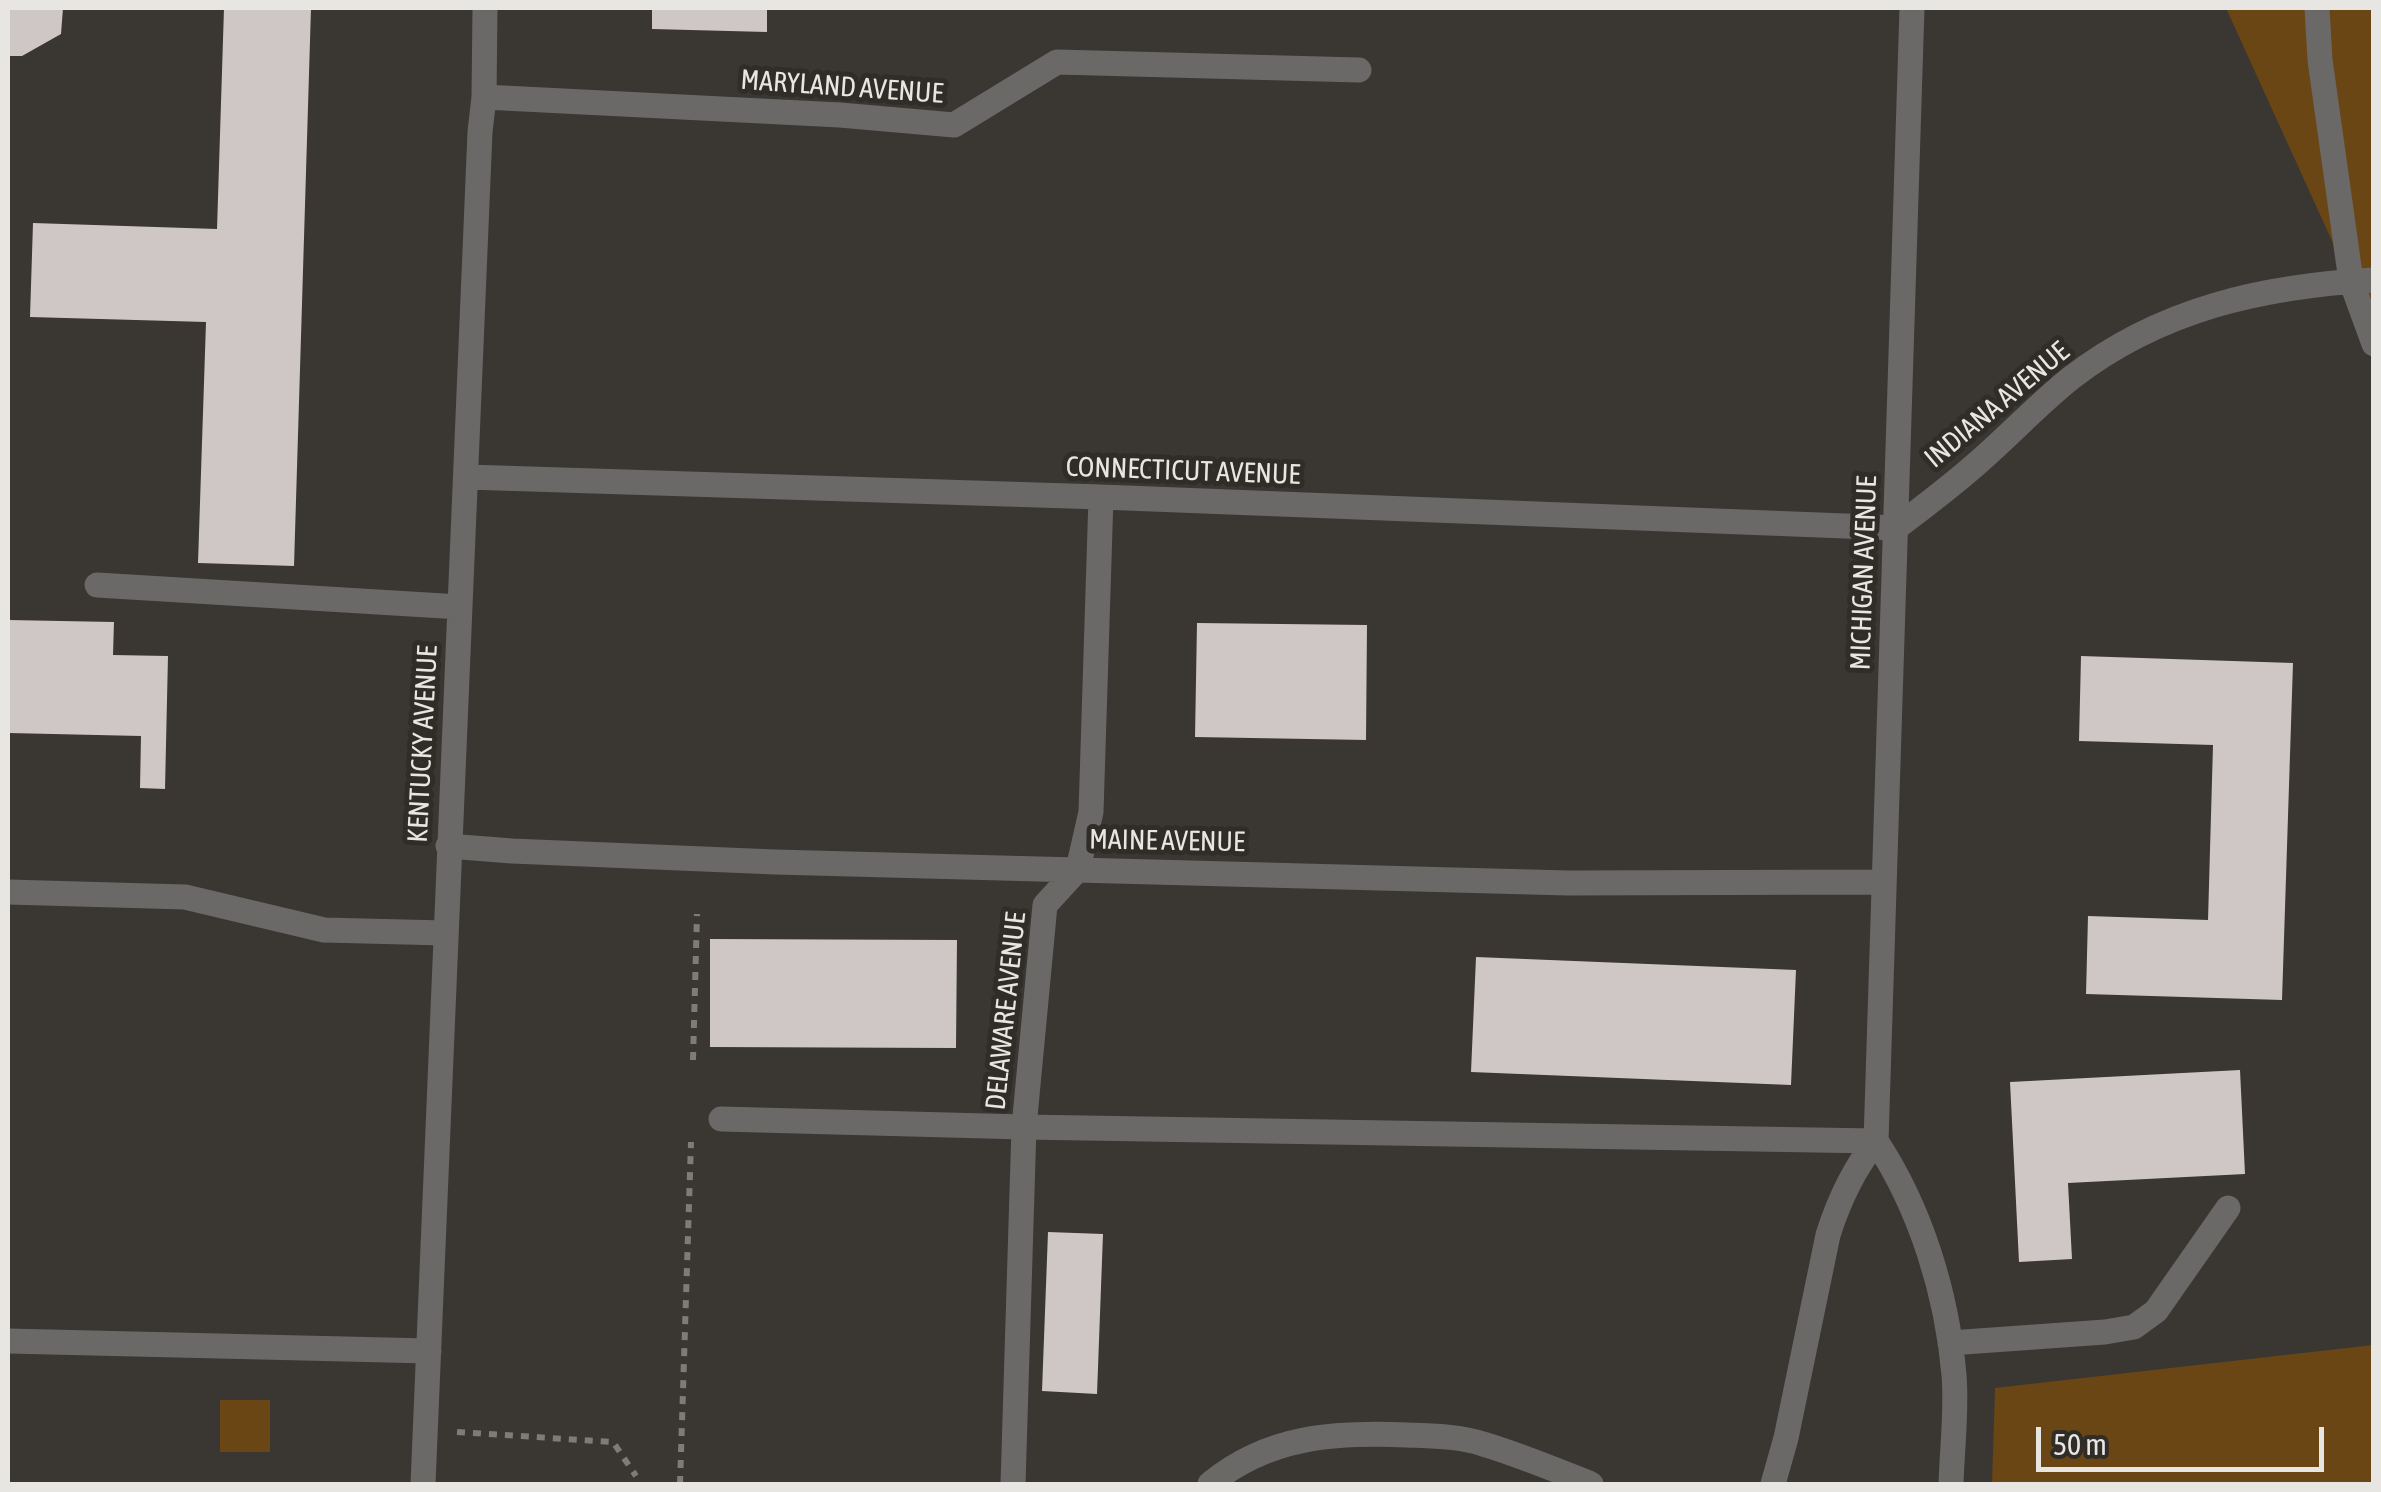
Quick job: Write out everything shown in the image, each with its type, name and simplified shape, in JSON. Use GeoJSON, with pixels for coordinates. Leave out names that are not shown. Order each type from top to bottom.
{"type":"FeatureCollection","features":[{"type":"Feature","properties":{"kind":"street","name":"KENTUCKY AVENUE"},"geometry":{"type":"LineString","coordinates":[[423,1484],[448,846],[484,97],[484,8]]}},
{"type":"Feature","properties":{"kind":"street","name":"MICHIGAN AVENUE"},"geometry":{"type":"LineString","coordinates":[[1876,1141],[1912,8]]}},
{"type":"Feature","properties":{"kind":"street"},"geometry":{"type":"LineString","coordinates":[[2317,8],[2320,60],[2374,344]]}},
{"type":"Feature","properties":{"kind":"street","name":"MARYLAND AVENUE"},"geometry":{"type":"LineString","coordinates":[[484,97],[840,115],[954,125],[1057,62],[1360,70]]}},
{"type":"Feature","properties":{"kind":"street","name":"INDIANA AVENUE"},"geometry":{"type":"LineString","coordinates":[[1896,528],[1972,468],[2070,379],[2139,335],[2188,313],[2244,296],[2362,281]]}},
{"type":"Feature","properties":{"kind":"street","name":"CONNECTICUT AVENUE"},"geometry":{"type":"LineString","coordinates":[[467,476],[1896,528]]}},
{"type":"Feature","properties":{"kind":"street","name":"DELAWARE AVENUE"},"geometry":{"type":"LineString","coordinates":[[1013,1484],[1024,1127],[1046,905],[1078,869],[1091,812],[1101,498]]}},
{"type":"Feature","properties":{"kind":"street"},"geometry":{"type":"LineString","coordinates":[[98,585],[460,608]]}},
{"type":"Feature","properties":{"kind":"street","name":"MAINE AVENUE"},"geometry":{"type":"LineString","coordinates":[[448,846],[775,862],[1568,883],[1884,882]]}},
{"type":"Feature","properties":{"kind":"street"},"geometry":{"type":"LineString","coordinates":[[8,892],[185,897],[324,930],[445,933]]}},
{"type":"Feature","properties":{"kind":"street"},"geometry":{"type":"LineString","coordinates":[[720,1119],[1876,1141]]}},
{"type":"Feature","properties":{"kind":"street"},"geometry":{"type":"LineString","coordinates":[[1876,1141],[1908,1195],[1936,1278],[1954,1378],[1951,1484]]}},
{"type":"Feature","properties":{"kind":"street"},"geometry":{"type":"LineString","coordinates":[[1773,1484],[1828,1236],[1847,1184],[1876,1141]]}},
{"type":"Feature","properties":{"kind":"street"},"geometry":{"type":"LineString","coordinates":[[1950,1344],[2134,1327],[2156,1311],[2228,1208]]}},
{"type":"Feature","properties":{"kind":"street"},"geometry":{"type":"LineString","coordinates":[[8,1342],[428,1351]]}},
{"type":"Feature","properties":{"kind":"street"},"geometry":{"type":"LineString","coordinates":[[1210,1484],[1228,1469],[1261,1452],[1308,1438],[1361,1433],[1478,1442],[1591,1484]]}},
{"type":"Feature","properties":{"kind":"path"},"geometry":{"type":"LineString","coordinates":[[693,1060],[697,914]]}},
{"type":"Feature","properties":{"kind":"path"},"geometry":{"type":"LineString","coordinates":[[680,1484],[691,1142]]}},
{"type":"Feature","properties":{"kind":"path"},"geometry":{"type":"LineString","coordinates":[[490,1433],[613,1442],[636,1476]]}},
{"type":"Feature","properties":{"kind":"shaded area"},"geometry":{"type":"Polygon","coordinates":[[[2226,8],[2373,8],[2373,331],[2226,8]]]}},
{"type":"Feature","properties":{"kind":"shaded area"},"geometry":{"type":"Polygon","coordinates":[[[2373,1345],[2373,1484],[1992,1484],[1995,1388],[2373,1345]]]}},
{"type":"Feature","properties":{"kind":"shaded area"},"geometry":{"type":"Polygon","coordinates":[[[220,1400],[270,1400],[270,1452],[220,1452],[220,1400]]]}},
{"type":"Feature","properties":{"kind":"building"},"geometry":{"type":"Polygon","coordinates":[[[8,8],[63,8],[61,34],[22,56],[8,56],[8,8]]]}},
{"type":"Feature","properties":{"kind":"building"},"geometry":{"type":"Polygon","coordinates":[[[224,8],[311,8],[294,566],[198,563],[206,322],[30,317],[33,223],[217,229],[224,8]]]}},
{"type":"Feature","properties":{"kind":"building"},"geometry":{"type":"Polygon","coordinates":[[[652,8],[767,8],[767,32],[652,29],[652,8]]]}},
{"type":"Feature","properties":{"kind":"building"},"geometry":{"type":"Polygon","coordinates":[[[8,620],[114,622],[113,655],[168,656],[165,789],[140,788],[141,736],[8,733],[8,620]]]}},
{"type":"Feature","properties":{"kind":"building"},"geometry":{"type":"Polygon","coordinates":[[[1197,623],[1367,625],[1366,740],[1195,737],[1197,623]]]}},
{"type":"Feature","properties":{"kind":"building"},"geometry":{"type":"Polygon","coordinates":[[[2081,656],[2293,663],[2282,1000],[2086,994],[2088,916],[2208,920],[2213,745],[2079,741],[2081,656]]]}},
{"type":"Feature","properties":{"kind":"building"},"geometry":{"type":"Polygon","coordinates":[[[710,939],[957,940],[956,1048],[710,1047],[710,939]]]}},
{"type":"Feature","properties":{"kind":"building"},"geometry":{"type":"Polygon","coordinates":[[[1476,957],[1796,970],[1791,1085],[1471,1072],[1476,957]]]}},
{"type":"Feature","properties":{"kind":"building"},"geometry":{"type":"Polygon","coordinates":[[[2240,1070],[2245,1174],[2068,1183],[2072,1259],[2019,1262],[2010,1082],[2240,1070]]]}},
{"type":"Feature","properties":{"kind":"building"},"geometry":{"type":"Polygon","coordinates":[[[1048,1232],[1103,1234],[1097,1394],[1042,1391],[1048,1232]]]}}]}
